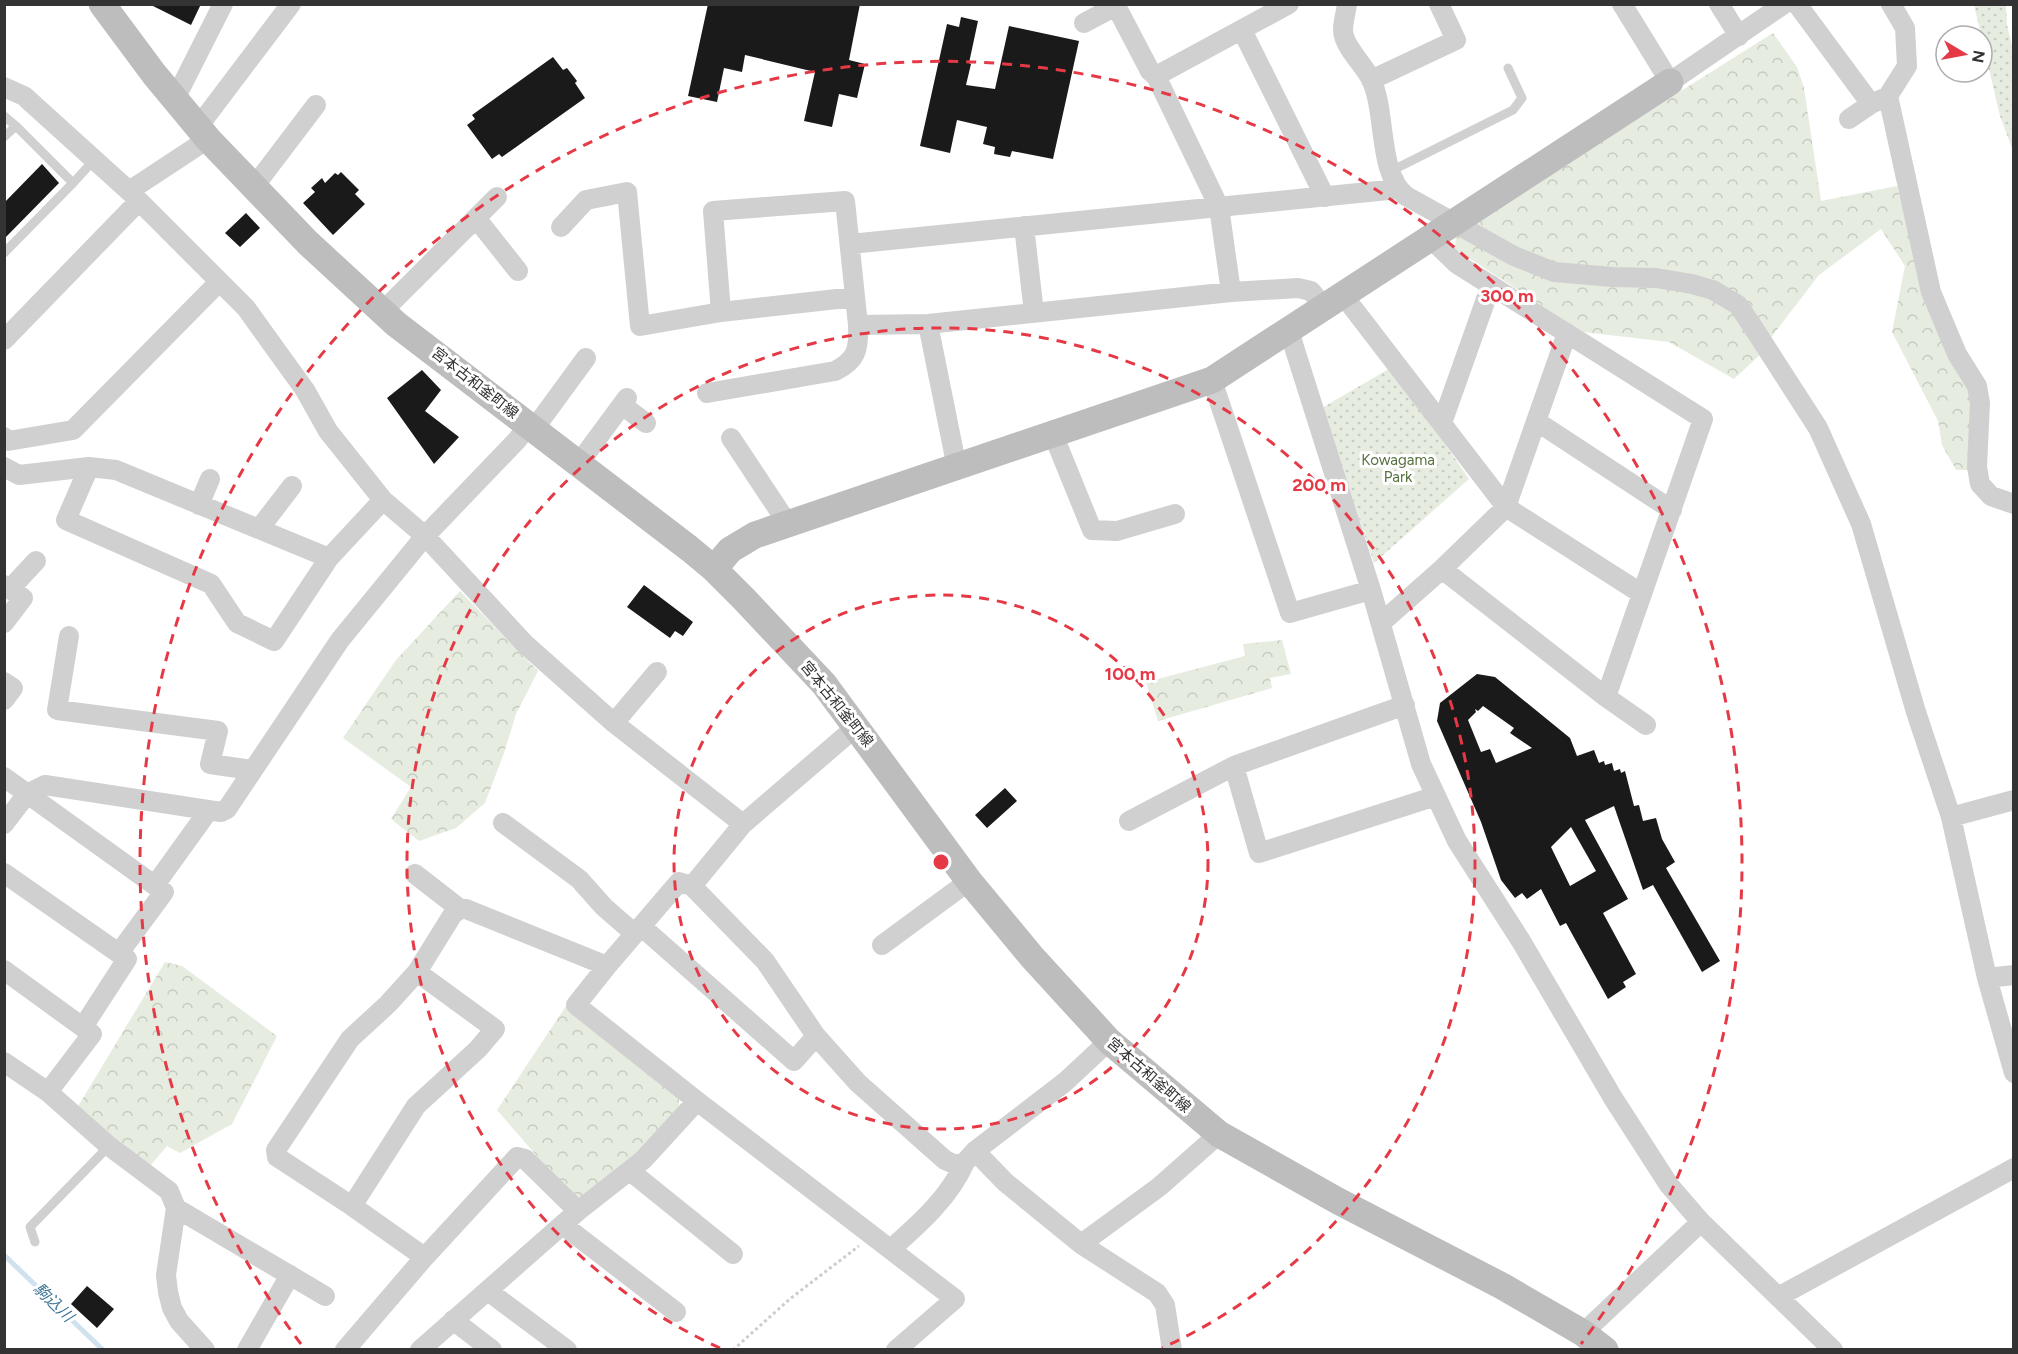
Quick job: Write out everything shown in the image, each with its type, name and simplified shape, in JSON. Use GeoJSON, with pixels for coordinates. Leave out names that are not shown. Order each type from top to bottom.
{"type":"FeatureCollection","features":[{"type":"Feature","properties":{"kind":"street","name":"宮本古和釜町線"},"geometry":{"type":"LineString","coordinates":[[102,4],[203,133],[253,188],[308,243],[383,312],[714,569],[816,675],[857,726],[969,880],[1032,957],[1109,1041],[1219,1134],[1338,1201],[1502,1286],[1583,1333],[1605,1350]]}},
{"type":"Feature","properties":{"kind":"street"},"geometry":{"type":"LineString","coordinates":[[175,99],[223,4]]}},
{"type":"Feature","properties":{"kind":"street"},"geometry":{"type":"LineString","coordinates":[[4,340],[134,196],[203,133],[209,115],[291,4]]}},
{"type":"Feature","properties":{"kind":"street"},"geometry":{"type":"LineString","coordinates":[[1156,76],[1289,4]]}},
{"type":"Feature","properties":{"kind":"street"},"geometry":{"type":"LineString","coordinates":[[1347,4],[1343,36],[1371,80],[1381,113],[1382,139],[1394,180],[1406,196],[1514,256],[1554,272],[1613,278],[1656,278],[1713,290],[1738,305],[1818,428],[1861,525],[1916,712],[1951,817],[1987,978],[2013,1073]]}},
{"type":"Feature","properties":{"kind":"street"},"geometry":{"type":"LineString","coordinates":[[1371,80],[1456,40],[1439,4]]}},
{"type":"Feature","properties":{"kind":"street"},"geometry":{"type":"LineString","coordinates":[[1622,4],[1670,82]]}},
{"type":"Feature","properties":{"kind":"street"},"geometry":{"type":"LineString","coordinates":[[1719,4],[1739,36]]}},
{"type":"Feature","properties":{"kind":"street"},"geometry":{"type":"LineString","coordinates":[[714,569],[730,550],[743,542],[788,524],[1212,380],[1670,82],[1784,4]]}},
{"type":"Feature","properties":{"kind":"street"},"geometry":{"type":"LineString","coordinates":[[1797,4],[1879,100],[1931,292],[1956,354],[1977,386],[1980,404],[1977,467],[1980,484],[1991,496],[2013,504]]}},
{"type":"Feature","properties":{"kind":"street"},"geometry":{"type":"LineString","coordinates":[[1849,119],[1879,100],[1907,66],[1905,28],[1891,4]]}},
{"type":"Feature","properties":{"kind":"street"},"geometry":{"type":"LineString","coordinates":[[1084,23],[1116,6],[1150,71],[1156,76],[1219,207],[1231,292]]}},
{"type":"Feature","properties":{"kind":"street"},"geometry":{"type":"LineString","coordinates":[[1242,30],[1325,197]]}},
{"type":"Feature","properties":{"kind":"street"},"geometry":{"type":"LineString","coordinates":[[4,87],[24,96],[134,196],[246,308],[305,390],[328,431],[383,500],[424,536],[525,644],[614,723],[743,824]]}},
{"type":"Feature","properties":{"kind":"street"},"geometry":{"type":"LineString","coordinates":[[253,188],[316,105]]}},
{"type":"Feature","properties":{"kind":"street"},"geometry":{"type":"LineString","coordinates":[[850,244],[1325,197],[1394,180]]}},
{"type":"Feature","properties":{"kind":"street"},"geometry":{"type":"LineString","coordinates":[[561,227],[586,200],[627,192],[640,326],[721,312],[855,297]]}},
{"type":"Feature","properties":{"kind":"street"},"geometry":{"type":"LineString","coordinates":[[383,312],[497,197]]}},
{"type":"Feature","properties":{"kind":"street"},"geometry":{"type":"LineString","coordinates":[[707,393],[835,370],[848,364],[854,356],[859,344],[858,325],[845,201],[713,211],[721,312]]}},
{"type":"Feature","properties":{"kind":"street"},"geometry":{"type":"LineString","coordinates":[[476,218],[518,272]]}},
{"type":"Feature","properties":{"kind":"street"},"geometry":{"type":"LineString","coordinates":[[1024,226],[1034,313]]}},
{"type":"Feature","properties":{"kind":"street"},"geometry":{"type":"LineString","coordinates":[[1431,239],[1457,264],[1703,419],[1606,697]]}},
{"type":"Feature","properties":{"kind":"street"},"geometry":{"type":"LineString","coordinates":[[4,437],[8,441],[74,430],[219,282]]}},
{"type":"Feature","properties":{"kind":"street"},"geometry":{"type":"LineString","coordinates":[[1442,423],[1491,285]]}},
{"type":"Feature","properties":{"kind":"street"},"geometry":{"type":"LineString","coordinates":[[858,325],[928,324],[1231,292],[1298,288],[1311,291],[1334,301],[1442,423],[1506,507],[1642,594]]}},
{"type":"Feature","properties":{"kind":"street"},"geometry":{"type":"LineString","coordinates":[[928,324],[957,468]]}},
{"type":"Feature","properties":{"kind":"street"},"geometry":{"type":"LineString","coordinates":[[1289,331],[1371,590],[1421,764],[1457,841],[1521,942],[1613,1098],[1670,1185],[1701,1222],[1833,1350]]}},
{"type":"Feature","properties":{"kind":"street"},"geometry":{"type":"LineString","coordinates":[[1381,623],[1443,569],[1506,507],[1568,333]]}},
{"type":"Feature","properties":{"kind":"street"},"geometry":{"type":"LineString","coordinates":[[4,824],[27,794],[45,785],[221,812],[227,809],[340,640],[424,536],[531,427],[586,358]]}},
{"type":"Feature","properties":{"kind":"street"},"geometry":{"type":"LineString","coordinates":[[1212,380],[1290,613],[1371,590]]}},
{"type":"Feature","properties":{"kind":"street"},"geometry":{"type":"LineString","coordinates":[[579,463],[624,401],[645,423]]}},
{"type":"Feature","properties":{"kind":"street"},"geometry":{"type":"LineString","coordinates":[[1536,421],[1672,510]]}},
{"type":"Feature","properties":{"kind":"street"},"geometry":{"type":"LineString","coordinates":[[1053,434],[1092,530],[1117,531],[1175,514]]}},
{"type":"Feature","properties":{"kind":"street"},"geometry":{"type":"LineString","coordinates":[[731,438],[788,524]]}},
{"type":"Feature","properties":{"kind":"street"},"geometry":{"type":"LineString","coordinates":[[4,466],[19,475],[89,467],[116,470],[329,558]]}},
{"type":"Feature","properties":{"kind":"street"},"geometry":{"type":"LineString","coordinates":[[89,467],[66,520],[211,584],[237,623],[274,641],[329,558],[383,500]]}},
{"type":"Feature","properties":{"kind":"street"},"geometry":{"type":"LineString","coordinates":[[199,505],[210,479]]}},
{"type":"Feature","properties":{"kind":"street"},"geometry":{"type":"LineString","coordinates":[[259,529],[292,486]]}},
{"type":"Feature","properties":{"kind":"street"},"geometry":{"type":"LineString","coordinates":[[4,623],[23,598],[7,587],[36,561]]}},
{"type":"Feature","properties":{"kind":"street"},"geometry":{"type":"LineString","coordinates":[[1443,569],[1606,697],[1646,725]]}},
{"type":"Feature","properties":{"kind":"street"},"geometry":{"type":"LineString","coordinates":[[69,636],[57,710],[218,731],[210,764],[252,770]]}},
{"type":"Feature","properties":{"kind":"street"},"geometry":{"type":"LineString","coordinates":[[614,723],[657,672]]}},
{"type":"Feature","properties":{"kind":"street"},"geometry":{"type":"LineString","coordinates":[[4,682],[13,688],[4,700]]}},
{"type":"Feature","properties":{"kind":"street"},"geometry":{"type":"LineString","coordinates":[[1129,821],[1234,766],[1405,705]]}},
{"type":"Feature","properties":{"kind":"street"},"geometry":{"type":"LineString","coordinates":[[692,886],[743,824],[857,726]]}},
{"type":"Feature","properties":{"kind":"street"},"geometry":{"type":"LineString","coordinates":[[1234,766],[1259,853],[1436,796]]}},
{"type":"Feature","properties":{"kind":"street"},"geometry":{"type":"LineString","coordinates":[[4,777],[164,892],[119,953]]}},
{"type":"Feature","properties":{"kind":"street"},"geometry":{"type":"LineString","coordinates":[[1951,817],[2013,800]]}},
{"type":"Feature","properties":{"kind":"street"},"geometry":{"type":"LineString","coordinates":[[155,885],[209,810]]}},
{"type":"Feature","properties":{"kind":"street"},"geometry":{"type":"LineString","coordinates":[[503,823],[579,879],[604,907],[638,930],[794,1061],[816,1036]]}},
{"type":"Feature","properties":{"kind":"street"},"geometry":{"type":"LineString","coordinates":[[4,873],[127,959],[83,1027]]}},
{"type":"Feature","properties":{"kind":"street"},"geometry":{"type":"LineString","coordinates":[[415,874],[460,909]]}},
{"type":"Feature","properties":{"kind":"street"},"geometry":{"type":"LineString","coordinates":[[882,945],[969,880]]}},
{"type":"Feature","properties":{"kind":"street"},"geometry":{"type":"LineString","coordinates":[[896,1350],[955,1299],[576,1005],[679,882],[692,886],[765,961],[816,1036],[858,1083],[945,1160],[956,1165],[1065,1082],[1109,1041]]}},
{"type":"Feature","properties":{"kind":"street"},"geometry":{"type":"LineString","coordinates":[[423,1259],[420,1254],[352,1206],[277,1156],[276,1150],[350,1039],[388,1004],[417,972],[453,914],[460,909],[466,909],[607,966]]}},
{"type":"Feature","properties":{"kind":"street"},"geometry":{"type":"LineString","coordinates":[[4,970],[92,1034],[48,1092]]}},
{"type":"Feature","properties":{"kind":"street"},"geometry":{"type":"LineString","coordinates":[[352,1206],[417,1106],[478,1049],[495,1029],[417,972]]}},
{"type":"Feature","properties":{"kind":"street"},"geometry":{"type":"LineString","coordinates":[[1987,978],[2013,975]]}},
{"type":"Feature","properties":{"kind":"street"},"geometry":{"type":"LineString","coordinates":[[4,1062],[48,1092],[109,1146],[169,1191],[176,1208],[166,1275],[168,1292],[172,1308],[179,1321],[205,1350]]}},
{"type":"Feature","properties":{"kind":"street"},"geometry":{"type":"LineString","coordinates":[[420,1350],[578,1211],[644,1160],[697,1101]]}},
{"type":"Feature","properties":{"kind":"street"},"geometry":{"type":"LineString","coordinates":[[1081,1244],[1159,1186],[1219,1134]]}},
{"type":"Feature","properties":{"kind":"street"},"geometry":{"type":"LineString","coordinates":[[970,1156],[1081,1244],[1157,1293],[1165,1305],[1172,1350]]}},
{"type":"Feature","properties":{"kind":"street"},"geometry":{"type":"LineString","coordinates":[[891,1249],[923,1220],[957,1179],[970,1156]]}},
{"type":"Feature","properties":{"kind":"street"},"geometry":{"type":"LineString","coordinates":[[345,1350],[423,1259],[517,1157],[525,1159],[578,1211]]}},
{"type":"Feature","properties":{"kind":"street"},"geometry":{"type":"LineString","coordinates":[[1779,1297],[2013,1168]]}},
{"type":"Feature","properties":{"kind":"street"},"geometry":{"type":"LineString","coordinates":[[630,1170],[733,1254]]}},
{"type":"Feature","properties":{"kind":"street"},"geometry":{"type":"LineString","coordinates":[[176,1208],[326,1296]]}},
{"type":"Feature","properties":{"kind":"street"},"geometry":{"type":"LineString","coordinates":[[1583,1333],[1701,1222]]}},
{"type":"Feature","properties":{"kind":"street"},"geometry":{"type":"LineString","coordinates":[[562,1225],[676,1312]]}},
{"type":"Feature","properties":{"kind":"street"},"geometry":{"type":"LineString","coordinates":[[247,1350],[290,1275]]}},
{"type":"Feature","properties":{"kind":"street"},"geometry":{"type":"LineString","coordinates":[[488,1291],[567,1350]]}},
{"type":"Feature","properties":{"kind":"street"},"geometry":{"type":"LineString","coordinates":[[453,1320],[492,1350]]}},
{"type":"Feature","properties":{"kind":"lane"},"geometry":{"type":"LineString","coordinates":[[1394,180],[1513,110],[1522,98],[1508,68]]}},
{"type":"Feature","properties":{"kind":"lane"},"geometry":{"type":"LineString","coordinates":[[4,116],[73,183]]}},
{"type":"Feature","properties":{"kind":"lane"},"geometry":{"type":"LineString","coordinates":[[4,137],[16,126]]}},
{"type":"Feature","properties":{"kind":"lane"},"geometry":{"type":"LineString","coordinates":[[4,253],[94,160]]}},
{"type":"Feature","properties":{"kind":"lane"},"geometry":{"type":"LineString","coordinates":[[35,1242],[30,1227],[109,1146]]}},
{"type":"Feature","properties":{"kind":"path"},"geometry":{"type":"LineString","coordinates":[[733,1350],[791,1298],[872,1236]]}},
{"type":"Feature","properties":{"kind":"green space"},"geometry":{"type":"Polygon","coordinates":[[[1974,5],[2006,5],[2007,25],[2014,54],[2013,151],[2000,116],[1993,84],[1994,24],[1978,24],[1974,5]]]}},
{"type":"Feature","properties":{"kind":"green space"},"geometry":{"type":"Polygon","coordinates":[[[1773,33],[1797,67],[1804,88],[1821,201],[1897,186],[1926,295],[1974,388],[1973,470],[1956,470],[1942,445],[1938,421],[1892,332],[1905,266],[1881,229],[1819,275],[1769,340],[1762,353],[1734,379],[1669,342],[1583,332],[1455,249],[1456,233],[1773,33]]]}},
{"type":"Feature","properties":{"kind":"green space","name":"Kowagama Park"},"geometry":{"type":"Polygon","coordinates":[[[1392,367],[1469,479],[1374,563],[1322,408],[1392,367]]]}},
{"type":"Feature","properties":{"kind":"green space"},"geometry":{"type":"Polygon","coordinates":[[[460,591],[538,671],[516,714],[485,803],[456,828],[419,841],[391,819],[411,787],[343,738],[396,660],[460,591]]]}},
{"type":"Feature","properties":{"kind":"green space"},"geometry":{"type":"Polygon","coordinates":[[[1282,640],[1291,674],[1270,678],[1272,688],[1158,721],[1146,682],[1245,656],[1243,644],[1282,640]]]}},
{"type":"Feature","properties":{"kind":"green space"},"geometry":{"type":"Polygon","coordinates":[[[165,962],[182,966],[277,1036],[232,1124],[180,1153],[167,1146],[150,1166],[77,1108],[165,962]]]}},
{"type":"Feature","properties":{"kind":"green space"},"geometry":{"type":"Polygon","coordinates":[[[566,1006],[679,1096],[679,1109],[637,1155],[576,1201],[497,1110],[566,1006]]]}},
{"type":"Feature","properties":{"kind":"building"},"geometry":{"type":"Polygon","coordinates":[[[149,4],[201,4],[191,25],[149,4]]]}},
{"type":"Feature","properties":{"kind":"building"},"geometry":{"type":"Polygon","coordinates":[[[708,4],[860,4],[849,60],[865,64],[857,98],[839,94],[832,127],[804,121],[815,72],[745,55],[742,72],[724,68],[717,102],[688,96],[708,4]]]}},
{"type":"Feature","properties":{"kind":"building"},"geometry":{"type":"Polygon","coordinates":[[[961,17],[978,21],[966,85],[995,89],[1009,26],[1079,41],[1053,159],[1012,151],[1010,157],[994,154],[995,147],[983,144],[987,127],[957,120],[950,153],[920,146],[947,24],[959,27],[961,17]]]}},
{"type":"Feature","properties":{"kind":"building"},"geometry":{"type":"Polygon","coordinates":[[[553,57],[563,70],[567,68],[577,81],[575,83],[585,98],[502,157],[499,154],[492,159],[467,125],[475,119],[472,115],[553,57]]]}},
{"type":"Feature","properties":{"kind":"building"},"geometry":{"type":"Polygon","coordinates":[[[42,164],[59,183],[4,239],[4,203],[42,164]]]}},
{"type":"Feature","properties":{"kind":"building"},"geometry":{"type":"Polygon","coordinates":[[[341,172],[359,190],[355,194],[365,204],[333,235],[303,203],[315,192],[311,188],[322,178],[325,183],[335,173],[338,175],[341,172]]]}},
{"type":"Feature","properties":{"kind":"building"},"geometry":{"type":"Polygon","coordinates":[[[246,213],[260,228],[240,247],[225,233],[246,213]]]}},
{"type":"Feature","properties":{"kind":"building"},"geometry":{"type":"Polygon","coordinates":[[[422,370],[441,390],[425,411],[459,437],[434,464],[387,398],[422,370]]]}},
{"type":"Feature","properties":{"kind":"building"},"geometry":{"type":"Polygon","coordinates":[[[644,585],[693,622],[683,636],[675,631],[670,638],[627,607],[644,585]]]}},
{"type":"Feature","properties":{"kind":"building"},"geometry":{"type":"Polygon","coordinates":[[[1477,674],[1495,677],[1570,738],[1577,756],[1594,750],[1599,763],[1604,761],[1605,765],[1612,763],[1614,771],[1620,769],[1621,773],[1625,771],[1634,806],[1639,805],[1643,821],[1656,818],[1662,839],[1675,862],[1666,868],[1720,961],[1702,972],[1653,885],[1643,890],[1614,806],[1585,820],[1628,899],[1603,913],[1636,974],[1623,982],[1626,987],[1608,999],[1566,923],[1560,926],[1541,889],[1527,899],[1522,893],[1515,898],[1501,880],[1481,822],[1437,721],[1440,703],[1477,674]],[[1483,706],[1478,711],[1475,709],[1476,712],[1468,720],[1481,752],[1490,749],[1496,763],[1532,748],[1510,733],[1514,728],[1483,706]],[[1571,827],[1551,847],[1570,886],[1596,871],[1571,827]]]}},
{"type":"Feature","properties":{"kind":"building"},"geometry":{"type":"Polygon","coordinates":[[[1005,788],[1017,801],[987,828],[975,815],[1005,788]]]}},
{"type":"Feature","properties":{"kind":"building"},"geometry":{"type":"Polygon","coordinates":[[[87,1286],[114,1309],[97,1328],[71,1304],[87,1286]]]}},
{"type":"Feature","properties":{"kind":"waterway","name":"駒込川"},"geometry":{"type":"LineString","coordinates":[[4,1255],[103,1350]]}}]}
